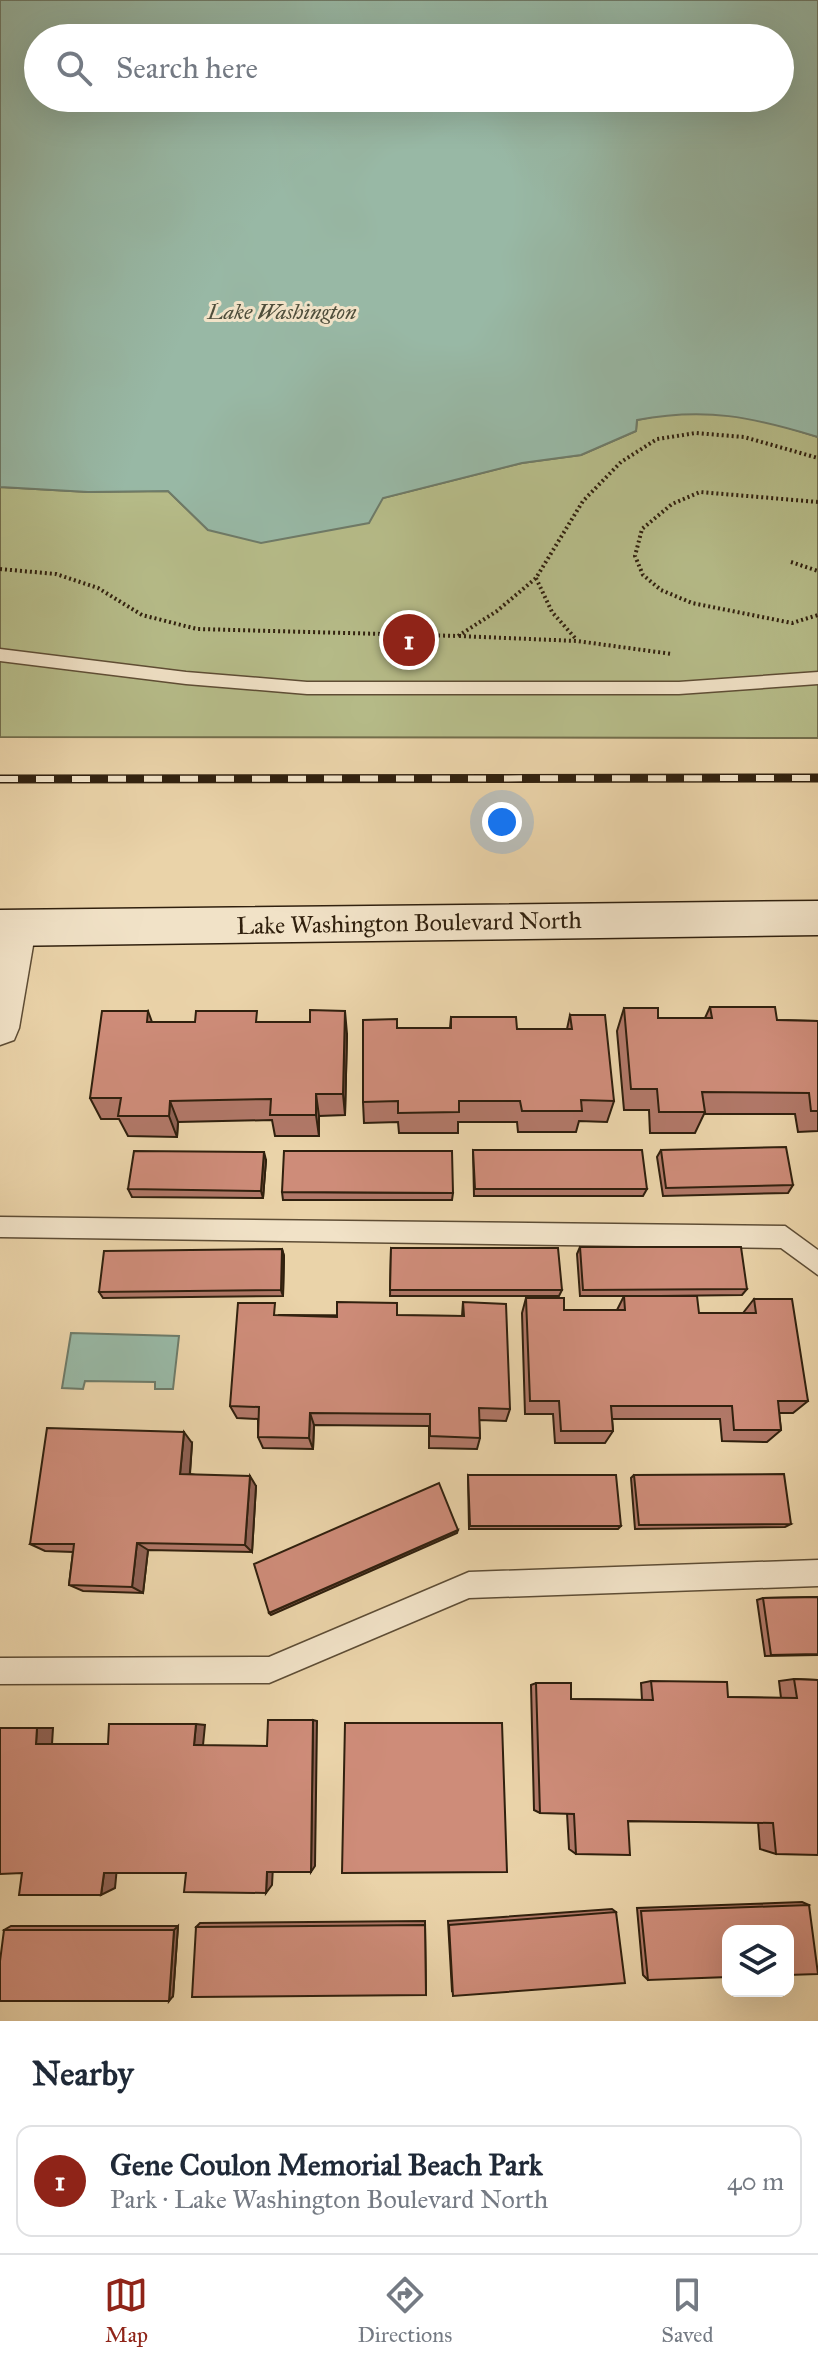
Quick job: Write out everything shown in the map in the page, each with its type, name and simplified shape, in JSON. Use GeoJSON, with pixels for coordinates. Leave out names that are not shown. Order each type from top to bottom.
{"type":"FeatureCollection","features":[{"type":"Feature","properties":{"kind":"street","name":"Lake Washington Boulevard North"},"geometry":{"type":"LineString","coordinates":[[9,928],[818,918]]}},
{"type":"Feature","properties":{"kind":"street"},"geometry":{"type":"LineString","coordinates":[[0,1028],[9,928]]}},
{"type":"Feature","properties":{"kind":"lane"},"geometry":{"type":"LineString","coordinates":[[0,655],[186,678],[307,688],[679,688],[780,678],[818,678]]}},
{"type":"Feature","properties":{"kind":"lane"},"geometry":{"type":"LineString","coordinates":[[780,678],[818,666]]}},
{"type":"Feature","properties":{"kind":"lane"},"geometry":{"type":"LineString","coordinates":[[0,1227],[785,1237],[818,1264]]}},
{"type":"Feature","properties":{"kind":"lane"},"geometry":{"type":"LineString","coordinates":[[0,1671],[269,1670],[469,1585],[818,1573]]}},
{"type":"Feature","properties":{"kind":"path"},"geometry":{"type":"LineString","coordinates":[[458,636],[497,611],[536,578],[583,501],[621,462],[657,439],[696,433],[744,437],[818,458]]}},
{"type":"Feature","properties":{"kind":"path"},"geometry":{"type":"LineString","coordinates":[[818,502],[700,492],[672,504],[642,529],[635,556],[643,575],[652,583],[692,603],[792,623],[818,615]]}},
{"type":"Feature","properties":{"kind":"path"},"geometry":{"type":"LineString","coordinates":[[791,562],[818,571]]}},
{"type":"Feature","properties":{"kind":"path"},"geometry":{"type":"LineString","coordinates":[[0,569],[56,574],[98,588],[142,615],[197,629],[458,636],[577,641],[630,647]]}},
{"type":"Feature","properties":{"kind":"path"},"geometry":{"type":"LineString","coordinates":[[536,578],[547,607],[559,625],[577,641]]}},
{"type":"Feature","properties":{"kind":"green space"},"geometry":{"type":"Polygon","coordinates":[[[711,412],[760,419],[818,437],[818,738],[0,737],[0,487],[88,492],[168,491],[208,530],[383,498],[522,463],[581,455],[636,431],[637,420],[672,413],[711,412]]]}},
{"type":"Feature","properties":{"kind":"water","name":"Lake Washington"},"geometry":{"type":"Polygon","coordinates":[[[0,0],[818,0],[818,437],[729,416],[685,414],[637,420],[636,431],[581,455],[522,463],[383,498],[369,523],[261,543],[208,530],[168,491],[88,492],[0,487],[0,0]]]}},
{"type":"Feature","properties":{"kind":"water"},"geometry":{"type":"Polygon","coordinates":[[[71,1333],[179,1336],[173,1389],[155,1389],[155,1382],[85,1381],[83,1389],[62,1388],[71,1333]]]}},
{"type":"Feature","properties":{"kind":"building"},"geometry":{"type":"Polygon","coordinates":[[[710,1007],[775,1007],[777,1020],[818,1021],[818,1111],[811,1111],[809,1093],[702,1092],[705,1112],[659,1112],[657,1089],[631,1089],[624,1008],[658,1008],[658,1018],[712,1018],[710,1007]]]}},
{"type":"Feature","properties":{"kind":"building"},"geometry":{"type":"Polygon","coordinates":[[[310,1010],[345,1011],[343,1094],[316,1094],[316,1115],[270,1115],[271,1099],[170,1101],[169,1116],[118,1116],[121,1098],[90,1098],[102,1011],[148,1011],[147,1022],[195,1022],[196,1011],[257,1011],[256,1022],[310,1022],[310,1010]]]}},
{"type":"Feature","properties":{"kind":"building"},"geometry":{"type":"Polygon","coordinates":[[[570,1015],[605,1015],[614,1101],[581,1100],[582,1111],[522,1111],[520,1101],[459,1101],[459,1112],[398,1113],[398,1101],[363,1102],[363,1020],[397,1019],[397,1028],[451,1028],[451,1017],[516,1017],[517,1029],[572,1029],[570,1015]]]}},
{"type":"Feature","properties":{"kind":"building"},"geometry":{"type":"Polygon","coordinates":[[[786,1147],[793,1185],[666,1188],[661,1150],[786,1147]]]}},
{"type":"Feature","properties":{"kind":"building"},"geometry":{"type":"Polygon","coordinates":[[[473,1150],[642,1150],[647,1189],[475,1189],[473,1150]]]}},
{"type":"Feature","properties":{"kind":"building"},"geometry":{"type":"Polygon","coordinates":[[[134,1151],[264,1152],[261,1191],[128,1189],[134,1151]]]}},
{"type":"Feature","properties":{"kind":"building"},"geometry":{"type":"Polygon","coordinates":[[[284,1151],[452,1151],[453,1193],[282,1192],[284,1151]]]}},
{"type":"Feature","properties":{"kind":"building"},"geometry":{"type":"Polygon","coordinates":[[[580,1247],[741,1247],[747,1289],[583,1290],[580,1247]]]}},
{"type":"Feature","properties":{"kind":"building"},"geometry":{"type":"Polygon","coordinates":[[[391,1248],[558,1248],[562,1290],[390,1290],[391,1248]]]}},
{"type":"Feature","properties":{"kind":"building"},"geometry":{"type":"Polygon","coordinates":[[[282,1249],[281,1290],[99,1292],[104,1251],[282,1249]]]}},
{"type":"Feature","properties":{"kind":"building"},"geometry":{"type":"Polygon","coordinates":[[[624,1296],[697,1296],[699,1313],[756,1313],[754,1299],[792,1299],[808,1401],[778,1401],[781,1430],[734,1430],[732,1406],[611,1406],[613,1431],[561,1431],[559,1401],[530,1401],[526,1298],[564,1298],[564,1310],[625,1310],[624,1296]]]}},
{"type":"Feature","properties":{"kind":"building"},"geometry":{"type":"Polygon","coordinates":[[[337,1302],[397,1303],[397,1315],[464,1316],[463,1302],[506,1304],[510,1409],[479,1408],[480,1438],[430,1436],[430,1414],[310,1413],[309,1438],[258,1437],[259,1407],[230,1406],[238,1303],[275,1303],[274,1315],[337,1317],[337,1302]]]}},
{"type":"Feature","properties":{"kind":"building"},"geometry":{"type":"Polygon","coordinates":[[[47,1428],[184,1432],[180,1474],[250,1476],[245,1545],[137,1543],[132,1587],[69,1585],[74,1544],[30,1544],[47,1428]]]}},
{"type":"Feature","properties":{"kind":"building"},"geometry":{"type":"Polygon","coordinates":[[[784,1474],[791,1524],[639,1525],[634,1475],[784,1474]]]}},
{"type":"Feature","properties":{"kind":"building"},"geometry":{"type":"Polygon","coordinates":[[[468,1475],[616,1475],[621,1526],[470,1526],[468,1475]]]}},
{"type":"Feature","properties":{"kind":"building"},"geometry":{"type":"Polygon","coordinates":[[[439,1483],[458,1530],[269,1613],[254,1564],[439,1483]]]}},
{"type":"Feature","properties":{"kind":"building"},"geometry":{"type":"Polygon","coordinates":[[[818,1597],[818,1654],[771,1655],[763,1598],[818,1597]]]}},
{"type":"Feature","properties":{"kind":"building"},"geometry":{"type":"Polygon","coordinates":[[[794,1679],[818,1680],[818,1855],[776,1854],[773,1823],[628,1821],[630,1855],[576,1854],[574,1814],[540,1813],[536,1683],[571,1683],[571,1699],[653,1700],[651,1681],[727,1682],[728,1697],[797,1698],[794,1679]]]}},
{"type":"Feature","properties":{"kind":"building"},"geometry":{"type":"Polygon","coordinates":[[[268,1720],[313,1720],[311,1872],[267,1872],[266,1893],[184,1892],[186,1873],[104,1873],[101,1895],[19,1895],[22,1873],[0,1874],[0,1728],[37,1728],[36,1744],[108,1744],[109,1724],[196,1724],[194,1745],[267,1746],[268,1720]]]}},
{"type":"Feature","properties":{"kind":"building"},"geometry":{"type":"Polygon","coordinates":[[[345,1723],[502,1723],[507,1872],[342,1873],[345,1723]]]}},
{"type":"Feature","properties":{"kind":"building"},"geometry":{"type":"Polygon","coordinates":[[[809,1905],[818,1974],[794,1975],[794,1925],[722,1925],[722,1977],[648,1980],[641,1911],[809,1905]]]}},
{"type":"Feature","properties":{"kind":"building"},"geometry":{"type":"Polygon","coordinates":[[[616,1912],[625,1983],[453,1996],[449,1925],[616,1912]]]}},
{"type":"Feature","properties":{"kind":"building"},"geometry":{"type":"Polygon","coordinates":[[[425,1925],[426,1995],[192,1997],[196,1927],[425,1925]]]}},
{"type":"Feature","properties":{"kind":"building"},"geometry":{"type":"Polygon","coordinates":[[[4,1930],[174,1930],[169,2001],[0,2001],[4,1930]]]}},
{"type":"Feature","properties":{"kind":"railway"},"geometry":{"type":"LineString","coordinates":[[0,779],[818,778]]}},
{"type":"Feature","properties":{"kind":"place","name":"Gene Coulon Memorial Beach Park"},"geometry":{"type":"Point","coordinates":[409,640]}}]}
